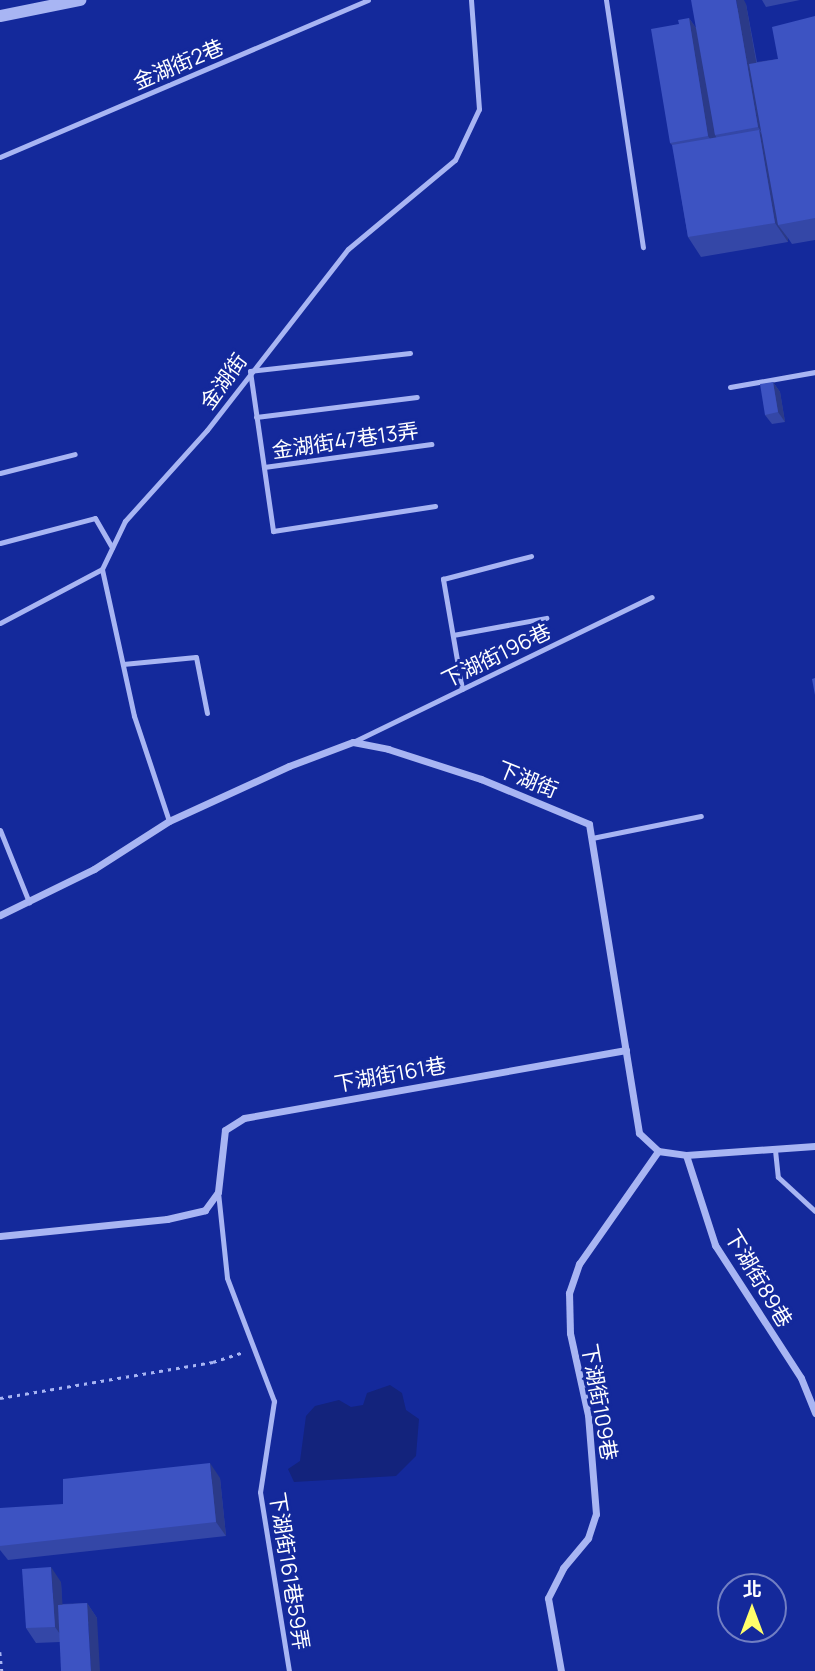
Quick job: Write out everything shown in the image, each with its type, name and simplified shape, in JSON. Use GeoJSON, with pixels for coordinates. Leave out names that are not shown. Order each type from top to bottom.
{"type":"FeatureCollection","features":[{"type":"Feature","properties":{"kind":"street"},"geometry":{"type":"LineString","coordinates":[[0,16],[80,0]]}},
{"type":"Feature","properties":{"kind":"street"},"geometry":{"type":"LineString","coordinates":[[0,915],[94,869],[169,821],[353,742]]}},
{"type":"Feature","properties":{"kind":"street","name":"下湖街"},"geometry":{"type":"LineString","coordinates":[[353,742],[481,779],[589,824],[592,838]]}},
{"type":"Feature","properties":{"kind":"street"},"geometry":{"type":"LineString","coordinates":[[592,838],[639,1133],[658,1151],[685,1155],[815,1146]]}},
{"type":"Feature","properties":{"kind":"street","name":"下湖街161巷"},"geometry":{"type":"LineString","coordinates":[[218,1192],[225,1130],[244,1118],[626,1050]]}},
{"type":"Feature","properties":{"kind":"street","name":"下湖街109巷"},"geometry":{"type":"LineString","coordinates":[[561,1671],[548,1598],[563,1569],[588,1538],[596,1514],[588,1415],[570,1333],[569,1293],[586,1253],[658,1151]]}},
{"type":"Feature","properties":{"kind":"street","name":"下湖街89巷"},"geometry":{"type":"LineString","coordinates":[[685,1155],[715,1245],[801,1378],[815,1413]]}},
{"type":"Feature","properties":{"kind":"street"},"geometry":{"type":"LineString","coordinates":[[0,1236],[167,1219],[205,1210],[218,1192]]}},
{"type":"Feature","properties":{"kind":"lane","name":"金湖街2巷"},"geometry":{"type":"LineString","coordinates":[[0,157],[368,0]]}},
{"type":"Feature","properties":{"kind":"lane","name":"金湖街"},"geometry":{"type":"LineString","coordinates":[[102,569],[125,521],[207,430],[250,371],[348,250],[455,160],[479,109],[471,0]]}},
{"type":"Feature","properties":{"kind":"lane"},"geometry":{"type":"LineString","coordinates":[[606,0],[643,247]]}},
{"type":"Feature","properties":{"kind":"lane"},"geometry":{"type":"LineString","coordinates":[[410,353],[250,371],[273,531],[435,506]]}},
{"type":"Feature","properties":{"kind":"lane"},"geometry":{"type":"LineString","coordinates":[[730,387],[815,372]]}},
{"type":"Feature","properties":{"kind":"lane"},"geometry":{"type":"LineString","coordinates":[[256,417],[417,397]]}},
{"type":"Feature","properties":{"kind":"lane","name":"金湖街47巷13弄"},"geometry":{"type":"LineString","coordinates":[[264,467],[431,444]]}},
{"type":"Feature","properties":{"kind":"lane"},"geometry":{"type":"LineString","coordinates":[[0,472],[75,454]]}},
{"type":"Feature","properties":{"kind":"lane"},"geometry":{"type":"LineString","coordinates":[[0,543],[95,519],[112,548]]}},
{"type":"Feature","properties":{"kind":"lane"},"geometry":{"type":"LineString","coordinates":[[462,689],[443,579],[531,556]]}},
{"type":"Feature","properties":{"kind":"lane"},"geometry":{"type":"LineString","coordinates":[[0,622],[102,569],[134,716],[169,821]]}},
{"type":"Feature","properties":{"kind":"lane","name":"下湖街196巷"},"geometry":{"type":"LineString","coordinates":[[353,742],[652,597]]}},
{"type":"Feature","properties":{"kind":"lane"},"geometry":{"type":"LineString","coordinates":[[453,635],[545,618]]}},
{"type":"Feature","properties":{"kind":"lane"},"geometry":{"type":"LineString","coordinates":[[123,664],[196,657],[207,713]]}},
{"type":"Feature","properties":{"kind":"lane"},"geometry":{"type":"LineString","coordinates":[[592,838],[701,816]]}},
{"type":"Feature","properties":{"kind":"lane"},"geometry":{"type":"LineString","coordinates":[[0,830],[29,902]]}},
{"type":"Feature","properties":{"kind":"lane"},"geometry":{"type":"LineString","coordinates":[[775,1150],[778,1177],[815,1211]]}},
{"type":"Feature","properties":{"kind":"lane","name":"下湖街161巷59弄"},"geometry":{"type":"LineString","coordinates":[[218,1192],[227,1278],[274,1401],[260,1492],[289,1671]]}},
{"type":"Feature","properties":{"kind":"path"},"geometry":{"type":"LineString","coordinates":[[0,1398],[213,1363],[254,1348]]}},
{"type":"Feature","properties":{"kind":"path"},"geometry":{"type":"LineString","coordinates":[[0,1652],[2,1671]]}},
{"type":"Feature","properties":{"kind":"shaded area"},"geometry":{"type":"Polygon","coordinates":[[[390,1385],[402,1393],[406,1410],[419,1419],[416,1456],[396,1476],[294,1482],[288,1469],[300,1461],[306,1416],[315,1406],[339,1400],[351,1407],[363,1405],[367,1393],[390,1385]]]}},
{"type":"Feature","properties":{"kind":"building"},"geometry":{"type":"Polygon","coordinates":[[[691,0],[736,0],[758,127],[715,135],[691,0]]]}},
{"type":"Feature","properties":{"kind":"building"},"geometry":{"type":"Polygon","coordinates":[[[815,16],[815,218],[778,225],[749,64],[778,59],[772,27],[815,16]]]}},
{"type":"Feature","properties":{"kind":"building"},"geometry":{"type":"Polygon","coordinates":[[[689,18],[708,136],[670,143],[651,29],[679,24],[678,20],[689,18]]]}},
{"type":"Feature","properties":{"kind":"building"},"geometry":{"type":"Polygon","coordinates":[[[759,130],[775,223],[688,237],[672,145],[759,130]]]}},
{"type":"Feature","properties":{"kind":"building"},"geometry":{"type":"Polygon","coordinates":[[[773,382],[778,412],[765,415],[760,384],[773,382]]]}},
{"type":"Feature","properties":{"kind":"building"},"geometry":{"type":"Polygon","coordinates":[[[210,1463],[216,1522],[0,1546],[0,1508],[63,1504],[63,1479],[210,1463]]]}},
{"type":"Feature","properties":{"kind":"building"},"geometry":{"type":"Polygon","coordinates":[[[51,1567],[55,1627],[26,1628],[22,1569],[51,1567]]]}},
{"type":"Feature","properties":{"kind":"building"},"geometry":{"type":"Polygon","coordinates":[[[87,1603],[91,1671],[61,1671],[58,1605],[87,1603]]]}}]}
